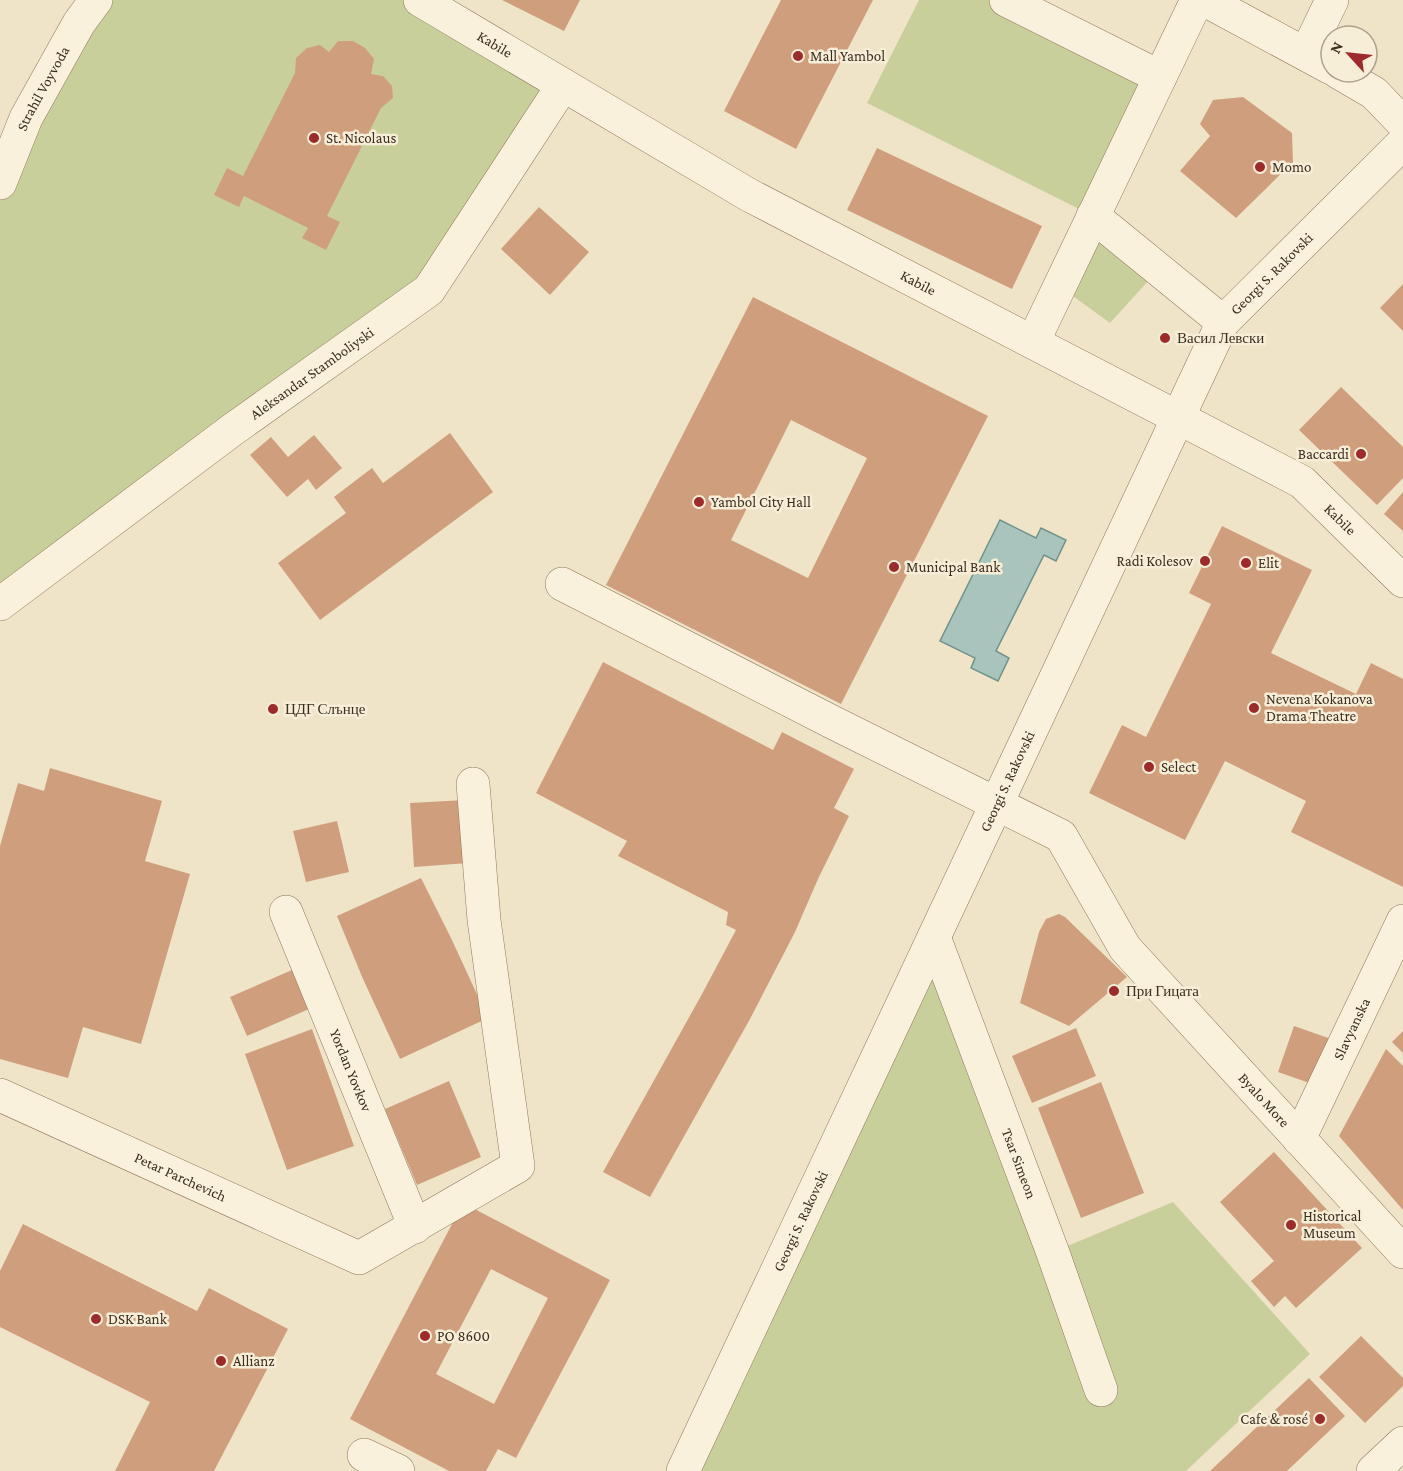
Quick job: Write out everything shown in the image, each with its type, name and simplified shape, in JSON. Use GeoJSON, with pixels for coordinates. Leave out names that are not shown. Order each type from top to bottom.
{"type":"FeatureCollection","features":[{"type":"Feature","properties":{"kind":"street","name":"Strahil Voyvoda"},"geometry":{"type":"LineString","coordinates":[[0,183],[26,118],[78,23],[96,0]]}},
{"type":"Feature","properties":{"kind":"street","name":"Kabile"},"geometry":{"type":"LineString","coordinates":[[420,0],[749,195],[1302,482],[1403,581]]}},
{"type":"Feature","properties":{"kind":"street"},"geometry":{"type":"LineString","coordinates":[[1006,0],[1160,77]]}},
{"type":"Feature","properties":{"kind":"street"},"geometry":{"type":"LineString","coordinates":[[1033,342],[1197,0]]}},
{"type":"Feature","properties":{"kind":"street"},"geometry":{"type":"LineString","coordinates":[[1205,0],[1318,61],[1332,0]]}},
{"type":"Feature","properties":{"kind":"street"},"geometry":{"type":"LineString","coordinates":[[1359,84],[1374,93],[1403,123]]}},
{"type":"Feature","properties":{"kind":"street","name":"Aleksandar Stamboliyski"},"geometry":{"type":"LineString","coordinates":[[0,604],[232,430],[429,290],[563,85]]}},
{"type":"Feature","properties":{"kind":"street","name":"Georgi S. Rakovski"},"geometry":{"type":"LineString","coordinates":[[683,1471],[1223,322],[1403,142]]}},
{"type":"Feature","properties":{"kind":"street"},"geometry":{"type":"LineString","coordinates":[[1093,216],[1223,322]]}},
{"type":"Feature","properties":{"kind":"street","name":"Byalo More"},"geometry":{"type":"LineString","coordinates":[[562,584],[817,715],[1061,836],[1125,948],[1403,1252]]}},
{"type":"Feature","properties":{"kind":"street"},"geometry":{"type":"LineString","coordinates":[[415,1227],[518,1166],[484,920],[473,784]]}},
{"type":"Feature","properties":{"kind":"street","name":"Yordan Yovkov"},"geometry":{"type":"LineString","coordinates":[[286,912],[415,1227]]}},
{"type":"Feature","properties":{"kind":"street","name":"Slavyanska"},"geometry":{"type":"LineString","coordinates":[[1299,1139],[1403,921]]}},
{"type":"Feature","properties":{"kind":"street","name":"Tsar Simeon"},"geometry":{"type":"LineString","coordinates":[[934,937],[1053,1253],[1101,1390]]}},
{"type":"Feature","properties":{"kind":"street","name":"Petar Parchevich"},"geometry":{"type":"LineString","coordinates":[[0,1095],[359,1258],[415,1227]]}},
{"type":"Feature","properties":{"kind":"street"},"geometry":{"type":"LineString","coordinates":[[1373,1471],[1403,1443]]}},
{"type":"Feature","properties":{"kind":"street"},"geometry":{"type":"LineString","coordinates":[[364,1455],[398,1471]]}},
{"type":"Feature","properties":{"kind":"green space"},"geometry":{"type":"Polygon","coordinates":[[[96,0],[420,0],[563,85],[429,290],[0,604],[0,183],[96,0]]]}},
{"type":"Feature","properties":{"kind":"green space"},"geometry":{"type":"Polygon","coordinates":[[[919,0],[1006,0],[1160,77],[1093,216],[867,103],[919,0]]]}},
{"type":"Feature","properties":{"kind":"green space"},"geometry":{"type":"Polygon","coordinates":[[[1093,216],[1159,269],[1110,323],[1059,286],[1093,216]]]}},
{"type":"Feature","properties":{"kind":"green space"},"geometry":{"type":"Polygon","coordinates":[[[934,937],[1053,1252],[1173,1202],[1310,1354],[1186,1471],[683,1471],[934,937]]]}},
{"type":"Feature","properties":{"kind":"water"},"geometry":{"type":"Polygon","coordinates":[[[1000,520],[1036,538],[1041,528],[1066,540],[1056,561],[1044,555],[996,651],[1009,658],[998,681],[971,668],[975,658],[940,641],[1000,520]]]}},
{"type":"Feature","properties":{"kind":"building"},"geometry":{"type":"Polygon","coordinates":[[[502,0],[580,0],[564,31],[502,0]]]}},
{"type":"Feature","properties":{"kind":"building","name":"Mall Yambol"},"geometry":{"type":"Polygon","coordinates":[[[781,0],[873,0],[796,149],[724,111],[781,0]]]}},
{"type":"Feature","properties":{"kind":"building","name":"St. Nicolaus"},"geometry":{"type":"Polygon","coordinates":[[[338,41],[353,41],[365,48],[374,59],[371,74],[383,76],[392,86],[393,98],[381,108],[327,216],[340,222],[326,250],[302,238],[308,228],[244,196],[239,207],[214,195],[227,168],[243,176],[295,73],[296,58],[307,48],[320,45],[329,52],[338,41]]]}},
{"type":"Feature","properties":{"kind":"building"},"geometry":{"type":"Polygon","coordinates":[[[1243,97],[1292,133],[1293,162],[1236,218],[1180,171],[1210,136],[1200,124],[1213,100],[1243,97]]]}},
{"type":"Feature","properties":{"kind":"building"},"geometry":{"type":"Polygon","coordinates":[[[877,148],[1042,226],[1012,289],[847,210],[877,148]]]}},
{"type":"Feature","properties":{"kind":"building"},"geometry":{"type":"Polygon","coordinates":[[[539,207],[589,252],[550,295],[501,249],[539,207]]]}},
{"type":"Feature","properties":{"kind":"building"},"geometry":{"type":"Polygon","coordinates":[[[1403,284],[1403,331],[1380,308],[1403,284]]]}},
{"type":"Feature","properties":{"kind":"building","name":"Yambol City Hall"},"geometry":{"type":"Polygon","coordinates":[[[753,297],[988,416],[841,704],[606,585],[753,297]],[[791,420],[731,540],[808,578],[867,458],[791,420]]]}},
{"type":"Feature","properties":{"kind":"building"},"geometry":{"type":"Polygon","coordinates":[[[1341,387],[1403,447],[1403,478],[1377,505],[1299,430],[1341,387]]]}},
{"type":"Feature","properties":{"kind":"building"},"geometry":{"type":"Polygon","coordinates":[[[450,433],[493,492],[320,620],[278,563],[346,513],[334,497],[372,468],[383,483],[450,433]]]}},
{"type":"Feature","properties":{"kind":"building"},"geometry":{"type":"Polygon","coordinates":[[[314,435],[342,468],[316,490],[308,479],[287,497],[250,455],[271,437],[288,457],[314,435]]]}},
{"type":"Feature","properties":{"kind":"building"},"geometry":{"type":"Polygon","coordinates":[[[1403,492],[1403,531],[1384,514],[1403,492]]]}},
{"type":"Feature","properties":{"kind":"building"},"geometry":{"type":"Polygon","coordinates":[[[1222,526],[1312,570],[1271,653],[1356,694],[1371,663],[1403,679],[1403,887],[1291,832],[1306,801],[1225,761],[1185,840],[1089,793],[1122,725],[1146,737],[1211,604],[1189,593],[1222,526]]]}},
{"type":"Feature","properties":{"kind":"building"},"geometry":{"type":"Polygon","coordinates":[[[603,662],[773,750],[782,732],[854,769],[834,808],[849,816],[795,932],[750,1019],[650,1197],[603,1172],[736,930],[726,925],[728,912],[618,856],[627,841],[536,793],[603,662]]]}},
{"type":"Feature","properties":{"kind":"building"},"geometry":{"type":"Polygon","coordinates":[[[50,768],[162,801],[145,861],[190,874],[141,1044],[83,1027],[68,1078],[0,1059],[0,846],[18,783],[44,791],[50,768]]]}},
{"type":"Feature","properties":{"kind":"building"},"geometry":{"type":"Polygon","coordinates":[[[465,800],[468,863],[414,867],[410,803],[465,800]]]}},
{"type":"Feature","properties":{"kind":"building"},"geometry":{"type":"Polygon","coordinates":[[[337,821],[349,872],[306,882],[293,831],[337,821]]]}},
{"type":"Feature","properties":{"kind":"building"},"geometry":{"type":"Polygon","coordinates":[[[421,878],[488,1018],[400,1059],[337,916],[421,878]]]}},
{"type":"Feature","properties":{"kind":"building"},"geometry":{"type":"Polygon","coordinates":[[[1059,914],[1065,917],[1127,977],[1069,1026],[1020,1003],[1039,932],[1046,919],[1059,914]]]}},
{"type":"Feature","properties":{"kind":"building"},"geometry":{"type":"Polygon","coordinates":[[[292,970],[309,1009],[247,1036],[230,997],[292,970]]]}},
{"type":"Feature","properties":{"kind":"building"},"geometry":{"type":"Polygon","coordinates":[[[1294,1026],[1334,1040],[1318,1086],[1278,1072],[1294,1026]]]}},
{"type":"Feature","properties":{"kind":"building"},"geometry":{"type":"Polygon","coordinates":[[[1076,1028],[1096,1076],[1032,1103],[1012,1056],[1076,1028]]]}},
{"type":"Feature","properties":{"kind":"building"},"geometry":{"type":"Polygon","coordinates":[[[312,1029],[354,1146],[287,1170],[245,1054],[312,1029]]]}},
{"type":"Feature","properties":{"kind":"building"},"geometry":{"type":"Polygon","coordinates":[[[1403,1031],[1403,1053],[1392,1042],[1403,1031]]]}},
{"type":"Feature","properties":{"kind":"building"},"geometry":{"type":"Polygon","coordinates":[[[1386,1049],[1403,1066],[1403,1210],[1339,1136],[1386,1049]]]}},
{"type":"Feature","properties":{"kind":"building"},"geometry":{"type":"Polygon","coordinates":[[[449,1081],[481,1157],[417,1185],[385,1109],[449,1081]]]}},
{"type":"Feature","properties":{"kind":"building"},"geometry":{"type":"Polygon","coordinates":[[[1101,1082],[1144,1193],[1081,1218],[1038,1108],[1101,1082]]]}},
{"type":"Feature","properties":{"kind":"building","name":"Historical Museum"},"geometry":{"type":"Polygon","coordinates":[[[1274,1152],[1362,1248],[1296,1308],[1285,1296],[1274,1307],[1251,1281],[1274,1261],[1220,1202],[1274,1152]]]}},
{"type":"Feature","properties":{"kind":"building","name":"PO 8600"},"geometry":{"type":"Polygon","coordinates":[[[463,1203],[610,1280],[516,1458],[498,1449],[486,1471],[449,1471],[350,1419],[463,1203]],[[491,1269],[436,1374],[494,1404],[548,1298],[491,1269]]]}},
{"type":"Feature","properties":{"kind":"building"},"geometry":{"type":"Polygon","coordinates":[[[23,1224],[197,1311],[209,1288],[288,1329],[214,1471],[115,1471],[150,1402],[0,1327],[0,1271],[23,1224]]]}},
{"type":"Feature","properties":{"kind":"building"},"geometry":{"type":"Polygon","coordinates":[[[1361,1336],[1403,1378],[1403,1386],[1365,1423],[1319,1377],[1361,1336]]]}},
{"type":"Feature","properties":{"kind":"building"},"geometry":{"type":"Polygon","coordinates":[[[1309,1378],[1345,1416],[1287,1471],[1210,1471],[1309,1378]]]}},
{"type":"Feature","properties":{"kind":"place","name":"Mall Yambol"},"geometry":{"type":"Point","coordinates":[798,56]}},
{"type":"Feature","properties":{"kind":"place","name":"St. Nicolaus"},"geometry":{"type":"Point","coordinates":[314,138]}},
{"type":"Feature","properties":{"kind":"place","name":"Momo"},"geometry":{"type":"Point","coordinates":[1260,167]}},
{"type":"Feature","properties":{"kind":"place","name":"Васил Левски"},"geometry":{"type":"Point","coordinates":[1165,338]}},
{"type":"Feature","properties":{"kind":"place","name":"Baccardi"},"geometry":{"type":"Point","coordinates":[1361,454]}},
{"type":"Feature","properties":{"kind":"place","name":"Yambol City Hall"},"geometry":{"type":"Point","coordinates":[699,502]}},
{"type":"Feature","properties":{"kind":"place","name":"Radi Kolesov"},"geometry":{"type":"Point","coordinates":[1205,561]}},
{"type":"Feature","properties":{"kind":"place","name":"Elit"},"geometry":{"type":"Point","coordinates":[1246,563]}},
{"type":"Feature","properties":{"kind":"place","name":"Municipal Bank"},"geometry":{"type":"Point","coordinates":[894,567]}},
{"type":"Feature","properties":{"kind":"place","name":"Nevena Kokanova Drama Theatre"},"geometry":{"type":"Point","coordinates":[1254,708]}},
{"type":"Feature","properties":{"kind":"place","name":"ЦДГ Слънце"},"geometry":{"type":"Point","coordinates":[273,709]}},
{"type":"Feature","properties":{"kind":"place","name":"Select"},"geometry":{"type":"Point","coordinates":[1149,767]}},
{"type":"Feature","properties":{"kind":"place","name":"При Гицата"},"geometry":{"type":"Point","coordinates":[1114,991]}},
{"type":"Feature","properties":{"kind":"place","name":"Historical Museum"},"geometry":{"type":"Point","coordinates":[1291,1225]}},
{"type":"Feature","properties":{"kind":"place","name":"DSK Bank"},"geometry":{"type":"Point","coordinates":[96,1319]}},
{"type":"Feature","properties":{"kind":"place","name":"PO 8600"},"geometry":{"type":"Point","coordinates":[425,1336]}},
{"type":"Feature","properties":{"kind":"place","name":"Allianz"},"geometry":{"type":"Point","coordinates":[221,1361]}},
{"type":"Feature","properties":{"kind":"place","name":"Cafe & rosé"},"geometry":{"type":"Point","coordinates":[1320,1419]}}]}
